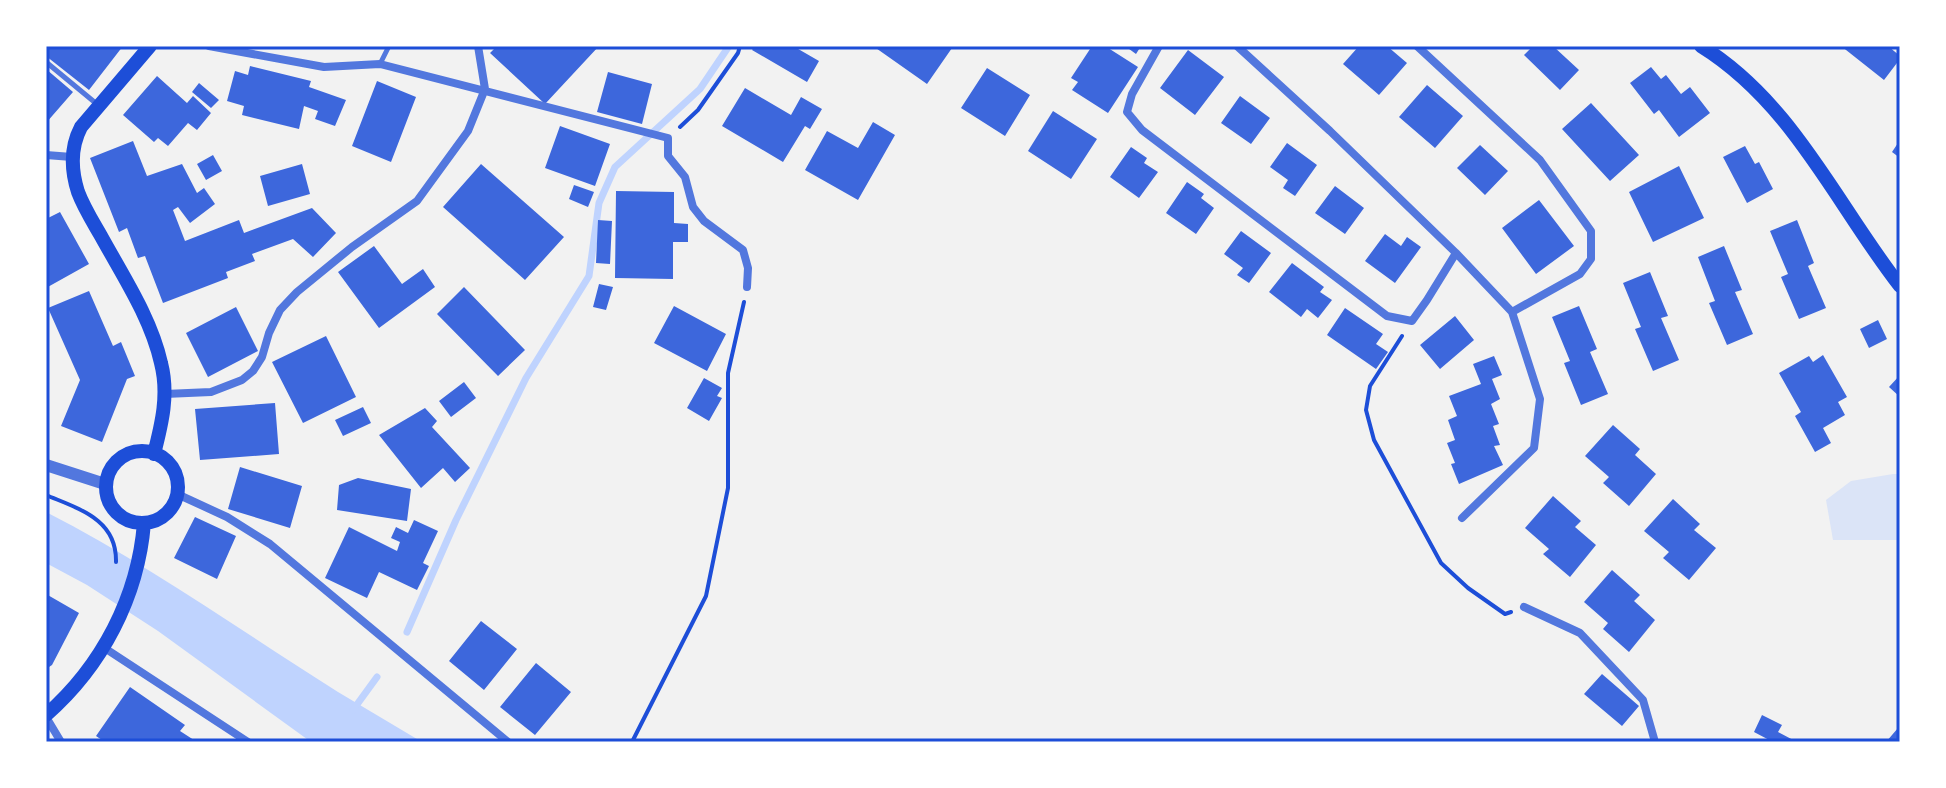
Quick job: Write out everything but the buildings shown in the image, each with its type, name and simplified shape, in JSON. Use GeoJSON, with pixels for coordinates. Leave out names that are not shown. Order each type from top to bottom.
{"type":"FeatureCollection","features":[{"type":"Feature","properties":{"kind":"main road"},"geometry":{"type":"LineString","coordinates":[[150,46],[98,105],[76,137],[72,157],[78,192],[136,300],[162,364],[165,394],[154,454]]}},
{"type":"Feature","properties":{"kind":"main road"},"geometry":{"type":"LineString","coordinates":[[1701,46],[1738,73],[1769,102],[1798,136],[1900,286]]}},
{"type":"Feature","properties":{"kind":"main road"},"geometry":{"type":"LineString","coordinates":[[135,452],[154,454],[170,465],[175,474],[177,494],[169,511],[162,517],[144,523],[127,520],[108,501],[105,484],[119,459],[135,452]]}},
{"type":"Feature","properties":{"kind":"main road"},"geometry":{"type":"LineString","coordinates":[[46,716],[70,693],[112,632],[139,560],[144,523]]}},
{"type":"Feature","properties":{"kind":"street"},"geometry":{"type":"LineString","coordinates":[[209,46],[324,67],[380,64],[665,136],[668,156],[685,177],[693,207],[704,221],[743,250],[748,268],[747,287]]}},
{"type":"Feature","properties":{"kind":"street"},"geometry":{"type":"LineString","coordinates":[[165,394],[211,392],[242,380],[262,357],[280,310],[297,292],[352,247],[417,201],[468,131],[485,89],[478,46]]}},
{"type":"Feature","properties":{"kind":"street"},"geometry":{"type":"LineString","coordinates":[[1159,46],[1132,94],[1127,112],[1142,130],[1387,316],[1412,321],[1456,253]]}},
{"type":"Feature","properties":{"kind":"street"},"geometry":{"type":"LineString","coordinates":[[1237,46],[1330,131],[1512,312],[1540,399],[1534,448],[1462,518]]}},
{"type":"Feature","properties":{"kind":"street"},"geometry":{"type":"LineString","coordinates":[[1417,46],[1540,160],[1591,231],[1591,259],[1580,274],[1512,312]]}},
{"type":"Feature","properties":{"kind":"street"},"geometry":{"type":"LineString","coordinates":[[46,155],[72,157]]}},
{"type":"Feature","properties":{"kind":"street"},"geometry":{"type":"LineString","coordinates":[[46,465],[105,484]]}},
{"type":"Feature","properties":{"kind":"street"},"geometry":{"type":"LineString","coordinates":[[177,494],[227,517],[270,544],[508,742]]}},
{"type":"Feature","properties":{"kind":"street"},"geometry":{"type":"LineString","coordinates":[[1524,607],[1580,633],[1643,700],[1655,742]]}},
{"type":"Feature","properties":{"kind":"street"},"geometry":{"type":"LineString","coordinates":[[103,647],[248,742]]}},
{"type":"Feature","properties":{"kind":"street"},"geometry":{"type":"LineString","coordinates":[[46,716],[61,742]]}},
{"type":"Feature","properties":{"kind":"lane"},"geometry":{"type":"LineString","coordinates":[[380,64],[389,46]]}},
{"type":"Feature","properties":{"kind":"lane"},"geometry":{"type":"LineString","coordinates":[[46,62],[98,105]]}},
{"type":"Feature","properties":{"kind":"path"},"geometry":{"type":"LineString","coordinates":[[665,136],[698,110],[740,46]]}},
{"type":"Feature","properties":{"kind":"path"},"geometry":{"type":"LineString","coordinates":[[632,742],[706,596],[728,488],[728,373],[747,287]]}},
{"type":"Feature","properties":{"kind":"path"},"geometry":{"type":"LineString","coordinates":[[1412,321],[1370,386],[1366,410],[1374,440],[1441,563],[1468,588],[1505,614],[1524,607]]}},
{"type":"Feature","properties":{"kind":"path"},"geometry":{"type":"LineString","coordinates":[[63,502],[67,492]]}},
{"type":"Feature","properties":{"kind":"path"},"geometry":{"type":"LineString","coordinates":[[46,495],[92,516],[107,528],[114,542],[114,569]]}},
{"type":"Feature","properties":{"kind":"shaded area"},"geometry":{"type":"Polygon","coordinates":[[[1900,474],[1900,540],[1833,540],[1826,500],[1851,481],[1900,474]]]}},
{"type":"Feature","properties":{"kind":"water"},"geometry":{"type":"Polygon","coordinates":[[[46,512],[158,576],[422,742],[311,742],[158,631],[87,585],[46,563],[46,512]]]}},
{"type":"Feature","properties":{"kind":"waterway"},"geometry":{"type":"LineString","coordinates":[[407,632],[456,520],[526,378],[589,276],[599,203],[615,167],[700,89],[729,46]]}},
{"type":"Feature","properties":{"kind":"waterway"},"geometry":{"type":"LineString","coordinates":[[353,710],[377,677]]}}]}
